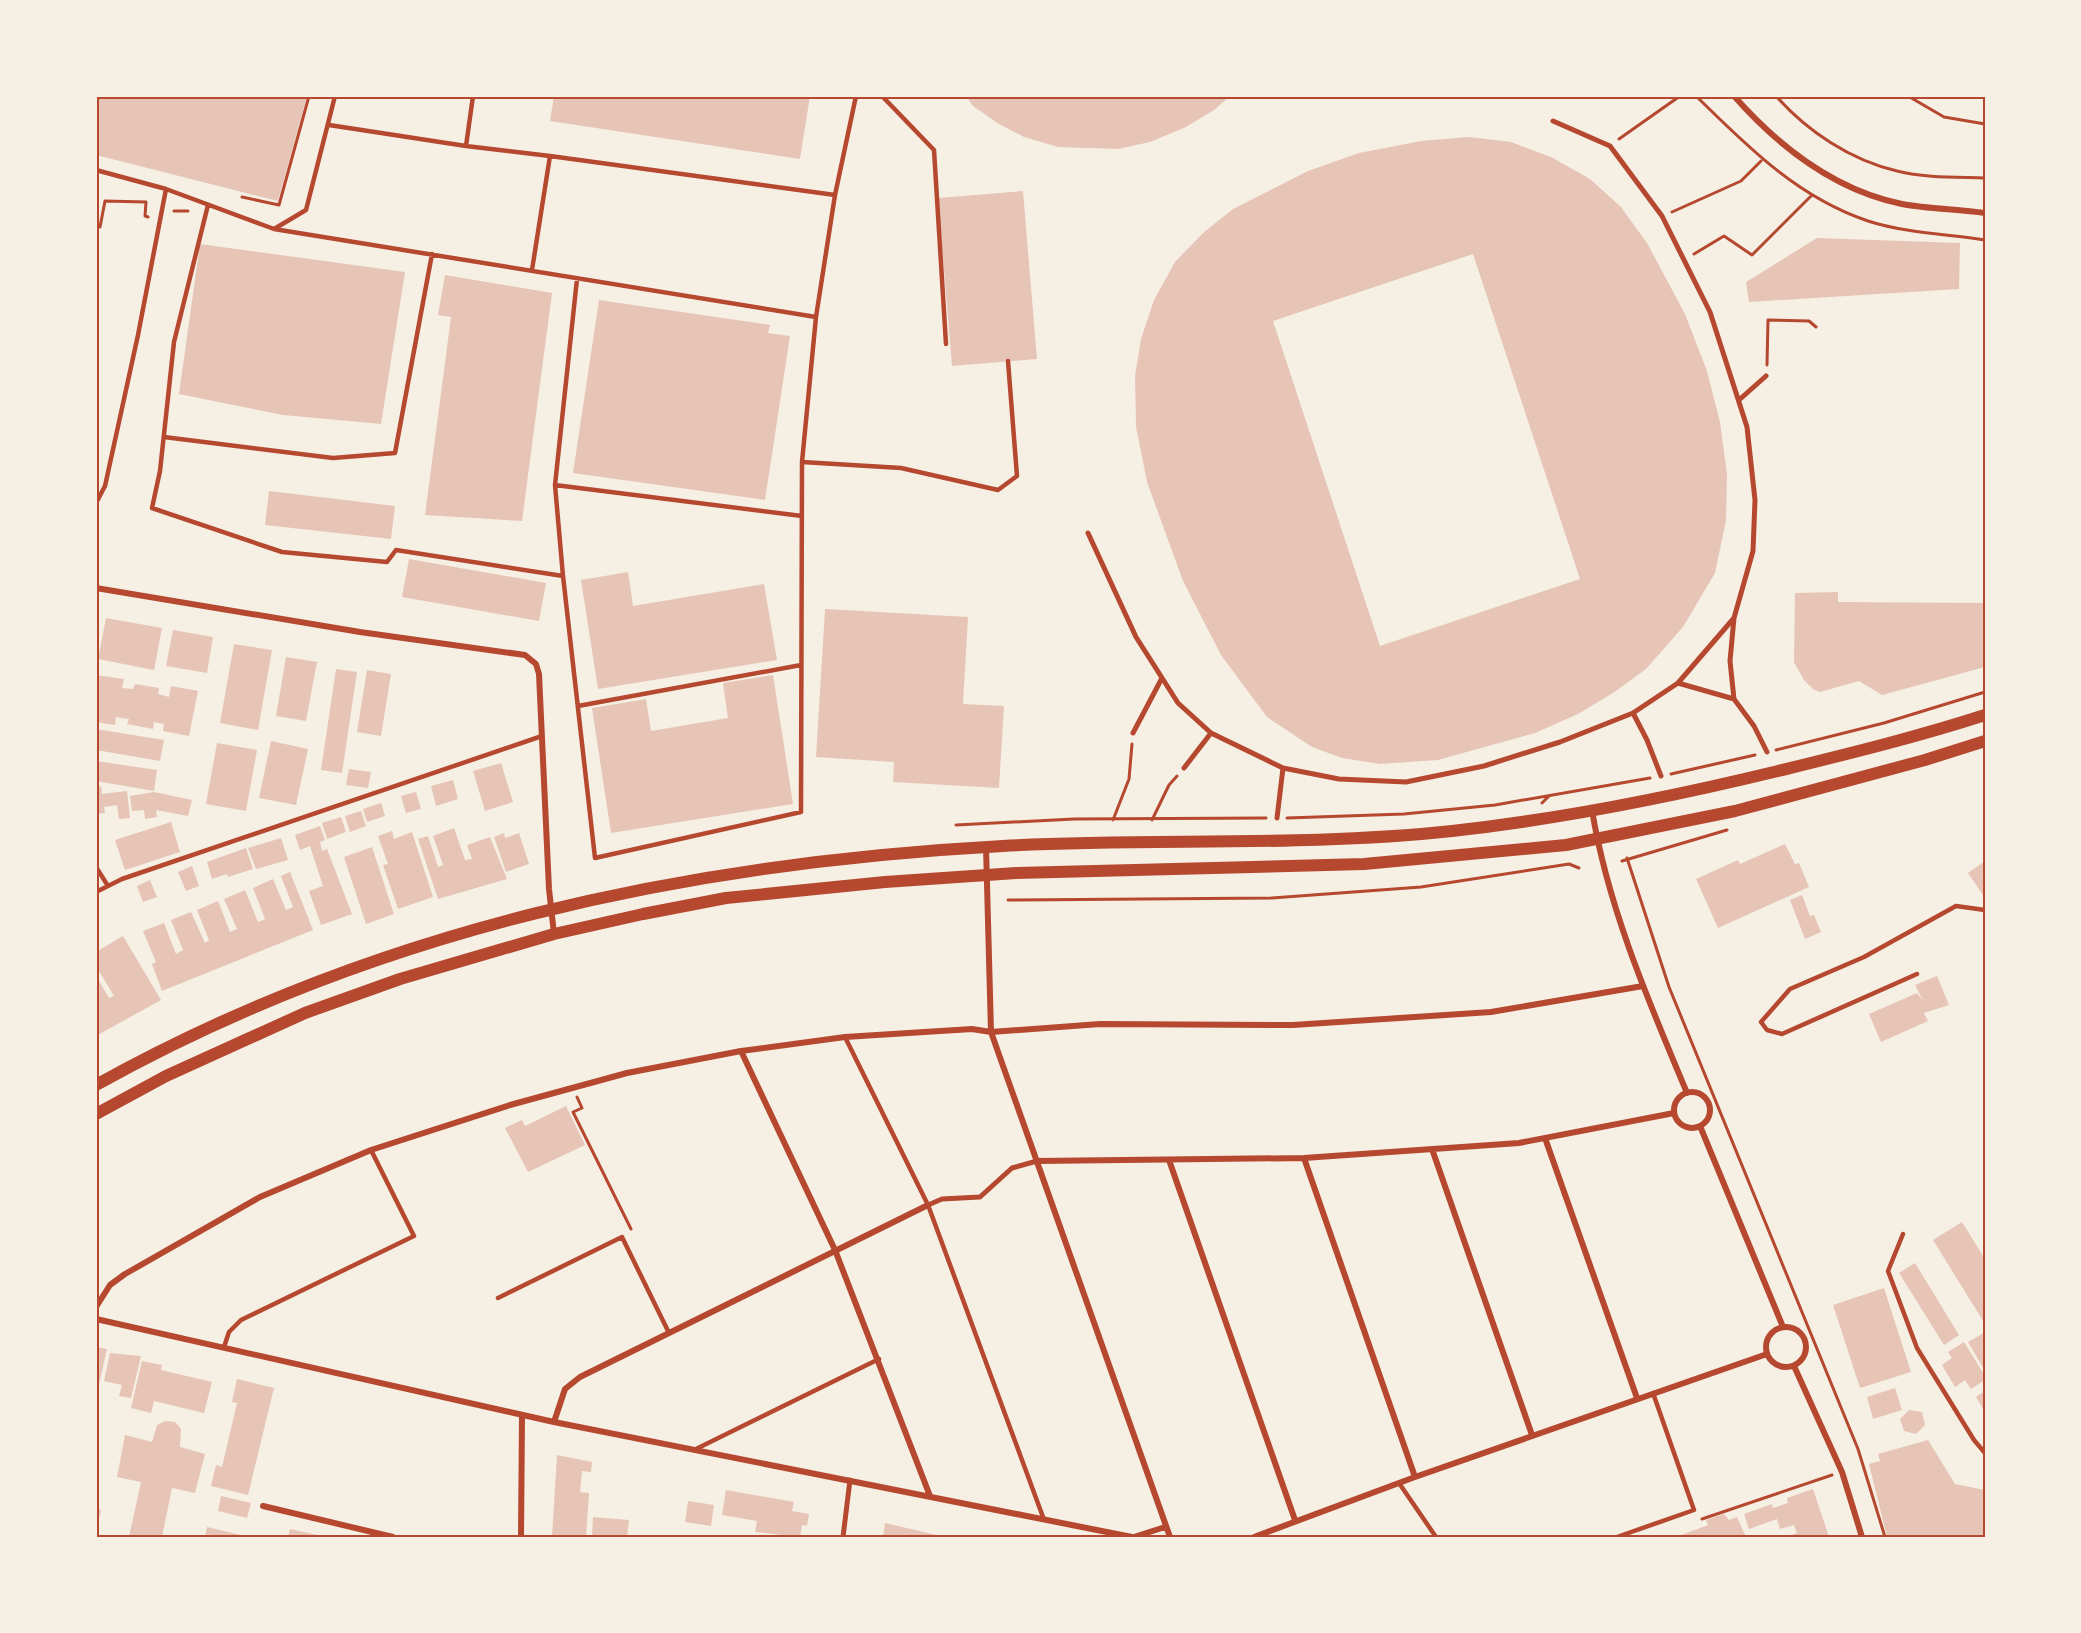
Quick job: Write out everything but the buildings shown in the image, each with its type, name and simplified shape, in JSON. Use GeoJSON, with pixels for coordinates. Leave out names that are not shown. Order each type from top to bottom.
{"type":"FeatureCollection","features":[{"type":"Feature","properties":{"kind":"main road"},"geometry":{"type":"LineString","coordinates":[[96,1085],[137,1062],[269,999],[365,963],[551,909],[635,889],[714,875],[832,860],[986,848],[1267,843],[1456,831],[1592,810],[1716,786],[1827,759],[1985,715]]}},
{"type":"Feature","properties":{"kind":"main road"},"geometry":{"type":"LineString","coordinates":[[96,1114],[166,1076],[305,1013],[400,979],[554,934],[726,898],[885,882],[1016,873],[1364,864],[1463,856],[1597,840],[1735,811],[1925,760],[1985,741]]}},
{"type":"Feature","properties":{"kind":"street"},"geometry":{"type":"LineString","coordinates":[[1734,96],[1781,143],[1841,182],[1870,195],[1902,204],[1985,213]]}},
{"type":"Feature","properties":{"kind":"street"},"geometry":{"type":"LineString","coordinates":[[1553,121],[1610,146],[1662,216],[1710,312],[1747,427],[1755,500],[1753,550],[1734,618],[1730,661],[1734,699],[1754,726],[1767,752]]}},
{"type":"Feature","properties":{"kind":"street"},"geometry":{"type":"LineString","coordinates":[[1739,400],[1767,376]]}},
{"type":"Feature","properties":{"kind":"street"},"geometry":{"type":"LineString","coordinates":[[1088,532],[1136,637],[1178,703],[1211,733],[1283,768],[1339,780],[1406,782],[1484,766],[1560,742],[1633,713],[1678,683],[1734,618]]}},
{"type":"Feature","properties":{"kind":"street"},"geometry":{"type":"LineString","coordinates":[[96,588],[360,632],[525,655],[536,664],[540,674],[554,934]]}},
{"type":"Feature","properties":{"kind":"street"},"geometry":{"type":"LineString","coordinates":[[1132,733],[1162,678]]}},
{"type":"Feature","properties":{"kind":"street"},"geometry":{"type":"LineString","coordinates":[[1678,683],[1734,699]]}},
{"type":"Feature","properties":{"kind":"street"},"geometry":{"type":"LineString","coordinates":[[1633,713],[1647,740],[1661,776]]}},
{"type":"Feature","properties":{"kind":"street"},"geometry":{"type":"LineString","coordinates":[[1184,768],[1211,733]]}},
{"type":"Feature","properties":{"kind":"street"},"geometry":{"type":"LineString","coordinates":[[1277,818],[1283,768]]}},
{"type":"Feature","properties":{"kind":"street"},"geometry":{"type":"LineString","coordinates":[[1592,810],[1597,840],[1643,986],[1687,1093]]}},
{"type":"Feature","properties":{"kind":"street"},"geometry":{"type":"LineString","coordinates":[[986,848],[991,1032],[1170,1537]]}},
{"type":"Feature","properties":{"kind":"street"},"geometry":{"type":"LineString","coordinates":[[96,1307],[110,1285],[190,1235],[260,1197],[371,1150],[510,1105],[617,1076],[741,1051],[845,1037],[972,1029],[991,1032],[1100,1024],[1293,1025],[1491,1012],[1643,986]]}},
{"type":"Feature","properties":{"kind":"street"},"geometry":{"type":"LineString","coordinates":[[741,1051],[835,1250],[930,1496]]}},
{"type":"Feature","properties":{"kind":"street"},"geometry":{"type":"LineString","coordinates":[[1687,1093],[1701,1094],[1709,1104],[1709,1116],[1700,1126],[1687,1127],[1677,1120],[1674,1113],[1676,1102],[1687,1093]]}},
{"type":"Feature","properties":{"kind":"street"},"geometry":{"type":"LineString","coordinates":[[554,1422],[565,1389],[580,1377],[928,1205],[942,1199],[980,1197],[1012,1168],[1037,1161],[1304,1158],[1519,1143],[1674,1113]]}},
{"type":"Feature","properties":{"kind":"street"},"geometry":{"type":"LineString","coordinates":[[1700,1126],[1783,1327]]}},
{"type":"Feature","properties":{"kind":"street"},"geometry":{"type":"LineString","coordinates":[[1545,1138],[1638,1398]]}},
{"type":"Feature","properties":{"kind":"street"},"geometry":{"type":"LineString","coordinates":[[1432,1149],[1532,1435]]}},
{"type":"Feature","properties":{"kind":"street"},"geometry":{"type":"LineString","coordinates":[[1304,1158],[1415,1477]]}},
{"type":"Feature","properties":{"kind":"street"},"geometry":{"type":"LineString","coordinates":[[1169,1160],[1295,1520]]}},
{"type":"Feature","properties":{"kind":"street"},"geometry":{"type":"LineString","coordinates":[[96,1319],[522,1416],[1043,1517],[1133,1537],[1165,1527]]}},
{"type":"Feature","properties":{"kind":"street"},"geometry":{"type":"LineString","coordinates":[[1783,1327],[1796,1329],[1804,1339],[1804,1357],[1794,1366],[1788,1368],[1774,1365],[1767,1354],[1768,1337],[1783,1327]]}},
{"type":"Feature","properties":{"kind":"street"},"geometry":{"type":"LineString","coordinates":[[1254,1537],[1295,1520],[1532,1435],[1767,1354]]}},
{"type":"Feature","properties":{"kind":"street"},"geometry":{"type":"LineString","coordinates":[[1794,1366],[1842,1472],[1863,1537]]}},
{"type":"Feature","properties":{"kind":"street"},"geometry":{"type":"LineString","coordinates":[[521,1537],[522,1416]]}},
{"type":"Feature","properties":{"kind":"street"},"geometry":{"type":"LineString","coordinates":[[843,1537],[850,1480]]}},
{"type":"Feature","properties":{"kind":"street"},"geometry":{"type":"LineString","coordinates":[[263,1506],[393,1537]]}},
{"type":"Feature","properties":{"kind":"lane"},"geometry":{"type":"LineString","coordinates":[[274,229],[306,210],[329,125],[334,96]]}},
{"type":"Feature","properties":{"kind":"lane"},"geometry":{"type":"LineString","coordinates":[[466,146],[473,96]]}},
{"type":"Feature","properties":{"kind":"lane"},"geometry":{"type":"LineString","coordinates":[[577,279],[555,485],[595,858],[801,812],[802,462],[816,317],[835,195],[856,96]]}},
{"type":"Feature","properties":{"kind":"lane"},"geometry":{"type":"LineString","coordinates":[[882,96],[934,150],[946,344]]}},
{"type":"Feature","properties":{"kind":"lane"},"geometry":{"type":"LineString","coordinates":[[329,125],[466,146],[835,195]]}},
{"type":"Feature","properties":{"kind":"lane"},"geometry":{"type":"LineString","coordinates":[[532,270],[550,156]]}},
{"type":"Feature","properties":{"kind":"lane"},"geometry":{"type":"LineString","coordinates":[[96,170],[166,189],[274,229],[816,317]]}},
{"type":"Feature","properties":{"kind":"lane"},"geometry":{"type":"LineString","coordinates":[[96,503],[105,486],[166,189]]}},
{"type":"Feature","properties":{"kind":"lane"},"geometry":{"type":"LineString","coordinates":[[208,206],[174,342],[160,471],[152,508],[282,552],[387,562],[396,550],[563,576]]}},
{"type":"Feature","properties":{"kind":"lane"},"geometry":{"type":"LineString","coordinates":[[164,437],[333,458],[395,453],[432,254]]}},
{"type":"Feature","properties":{"kind":"lane"},"geometry":{"type":"LineString","coordinates":[[802,462],[901,468],[998,490],[1017,476],[1008,361]]}},
{"type":"Feature","properties":{"kind":"lane"},"geometry":{"type":"LineString","coordinates":[[555,485],[802,516]]}},
{"type":"Feature","properties":{"kind":"lane"},"geometry":{"type":"LineString","coordinates":[[578,706],[801,665]]}},
{"type":"Feature","properties":{"kind":"lane"},"geometry":{"type":"LineString","coordinates":[[96,892],[108,885],[542,736]]}},
{"type":"Feature","properties":{"kind":"lane"},"geometry":{"type":"LineString","coordinates":[[96,867],[108,885]]}},
{"type":"Feature","properties":{"kind":"lane"},"geometry":{"type":"LineString","coordinates":[[1917,974],[1782,1034],[1767,1030],[1761,1022],[1790,989],[1864,957],[1956,906],[1985,910]]}},
{"type":"Feature","properties":{"kind":"lane"},"geometry":{"type":"LineString","coordinates":[[845,1037],[928,1205],[1043,1517]]}},
{"type":"Feature","properties":{"kind":"lane"},"geometry":{"type":"LineString","coordinates":[[225,1347],[229,1332],[241,1320],[414,1236],[371,1150]]}},
{"type":"Feature","properties":{"kind":"lane"},"geometry":{"type":"LineString","coordinates":[[1903,1234],[1887,1271],[1917,1348],[1974,1440],[1985,1453]]}},
{"type":"Feature","properties":{"kind":"lane"},"geometry":{"type":"LineString","coordinates":[[498,1298],[622,1237],[669,1333]]}},
{"type":"Feature","properties":{"kind":"lane"},"geometry":{"type":"LineString","coordinates":[[696,1449],[879,1359]]}},
{"type":"Feature","properties":{"kind":"lane"},"geometry":{"type":"LineString","coordinates":[[1617,1537],[1694,1510],[1653,1393]]}},
{"type":"Feature","properties":{"kind":"lane"},"geometry":{"type":"LineString","coordinates":[[1399,1483],[1436,1537]]}},
{"type":"Feature","properties":{"kind":"path"},"geometry":{"type":"LineString","coordinates":[[242,197],[279,205],[309,96]]}},
{"type":"Feature","properties":{"kind":"path"},"geometry":{"type":"LineString","coordinates":[[1610,146],[1680,96]]}},
{"type":"Feature","properties":{"kind":"path"},"geometry":{"type":"LineString","coordinates":[[1776,96],[1809,128],[1848,152],[1896,171],[1937,177],[1985,178]]}},
{"type":"Feature","properties":{"kind":"path"},"geometry":{"type":"LineString","coordinates":[[1908,96],[1944,117],[1985,124]]}},
{"type":"Feature","properties":{"kind":"path"},"geometry":{"type":"LineString","coordinates":[[1662,216],[1741,181],[1761,160]]}},
{"type":"Feature","properties":{"kind":"path"},"geometry":{"type":"LineString","coordinates":[[1685,258],[1724,236],[1752,255],[1812,195]]}},
{"type":"Feature","properties":{"kind":"path"},"geometry":{"type":"LineString","coordinates":[[100,227],[105,201],[147,202],[145,216],[160,220]]}},
{"type":"Feature","properties":{"kind":"path"},"geometry":{"type":"LineString","coordinates":[[1767,376],[1768,320],[1809,321],[1816,327]]}},
{"type":"Feature","properties":{"kind":"path"},"geometry":{"type":"LineString","coordinates":[[1549,795],[1661,776],[1767,752],[1884,723],[1985,692]]}},
{"type":"Feature","properties":{"kind":"path"},"geometry":{"type":"LineString","coordinates":[[1113,820],[1129,779],[1132,733]]}},
{"type":"Feature","properties":{"kind":"path"},"geometry":{"type":"LineString","coordinates":[[1152,820],[1169,785]]}},
{"type":"Feature","properties":{"kind":"path"},"geometry":{"type":"LineString","coordinates":[[956,825],[1005,823]]}},
{"type":"Feature","properties":{"kind":"path"},"geometry":{"type":"LineString","coordinates":[[1622,861],[1627,858],[1669,987],[1858,1449],[1885,1537]]}},
{"type":"Feature","properties":{"kind":"path"},"geometry":{"type":"LineString","coordinates":[[1008,900],[1272,898],[1420,887],[1569,864],[1579,868]]}},
{"type":"Feature","properties":{"kind":"path"},"geometry":{"type":"LineString","coordinates":[[582,1108],[573,1112],[632,1230]]}},
{"type":"Feature","properties":{"kind":"path"},"geometry":{"type":"LineString","coordinates":[[1694,1510],[1698,1521],[1842,1472]]}}]}
